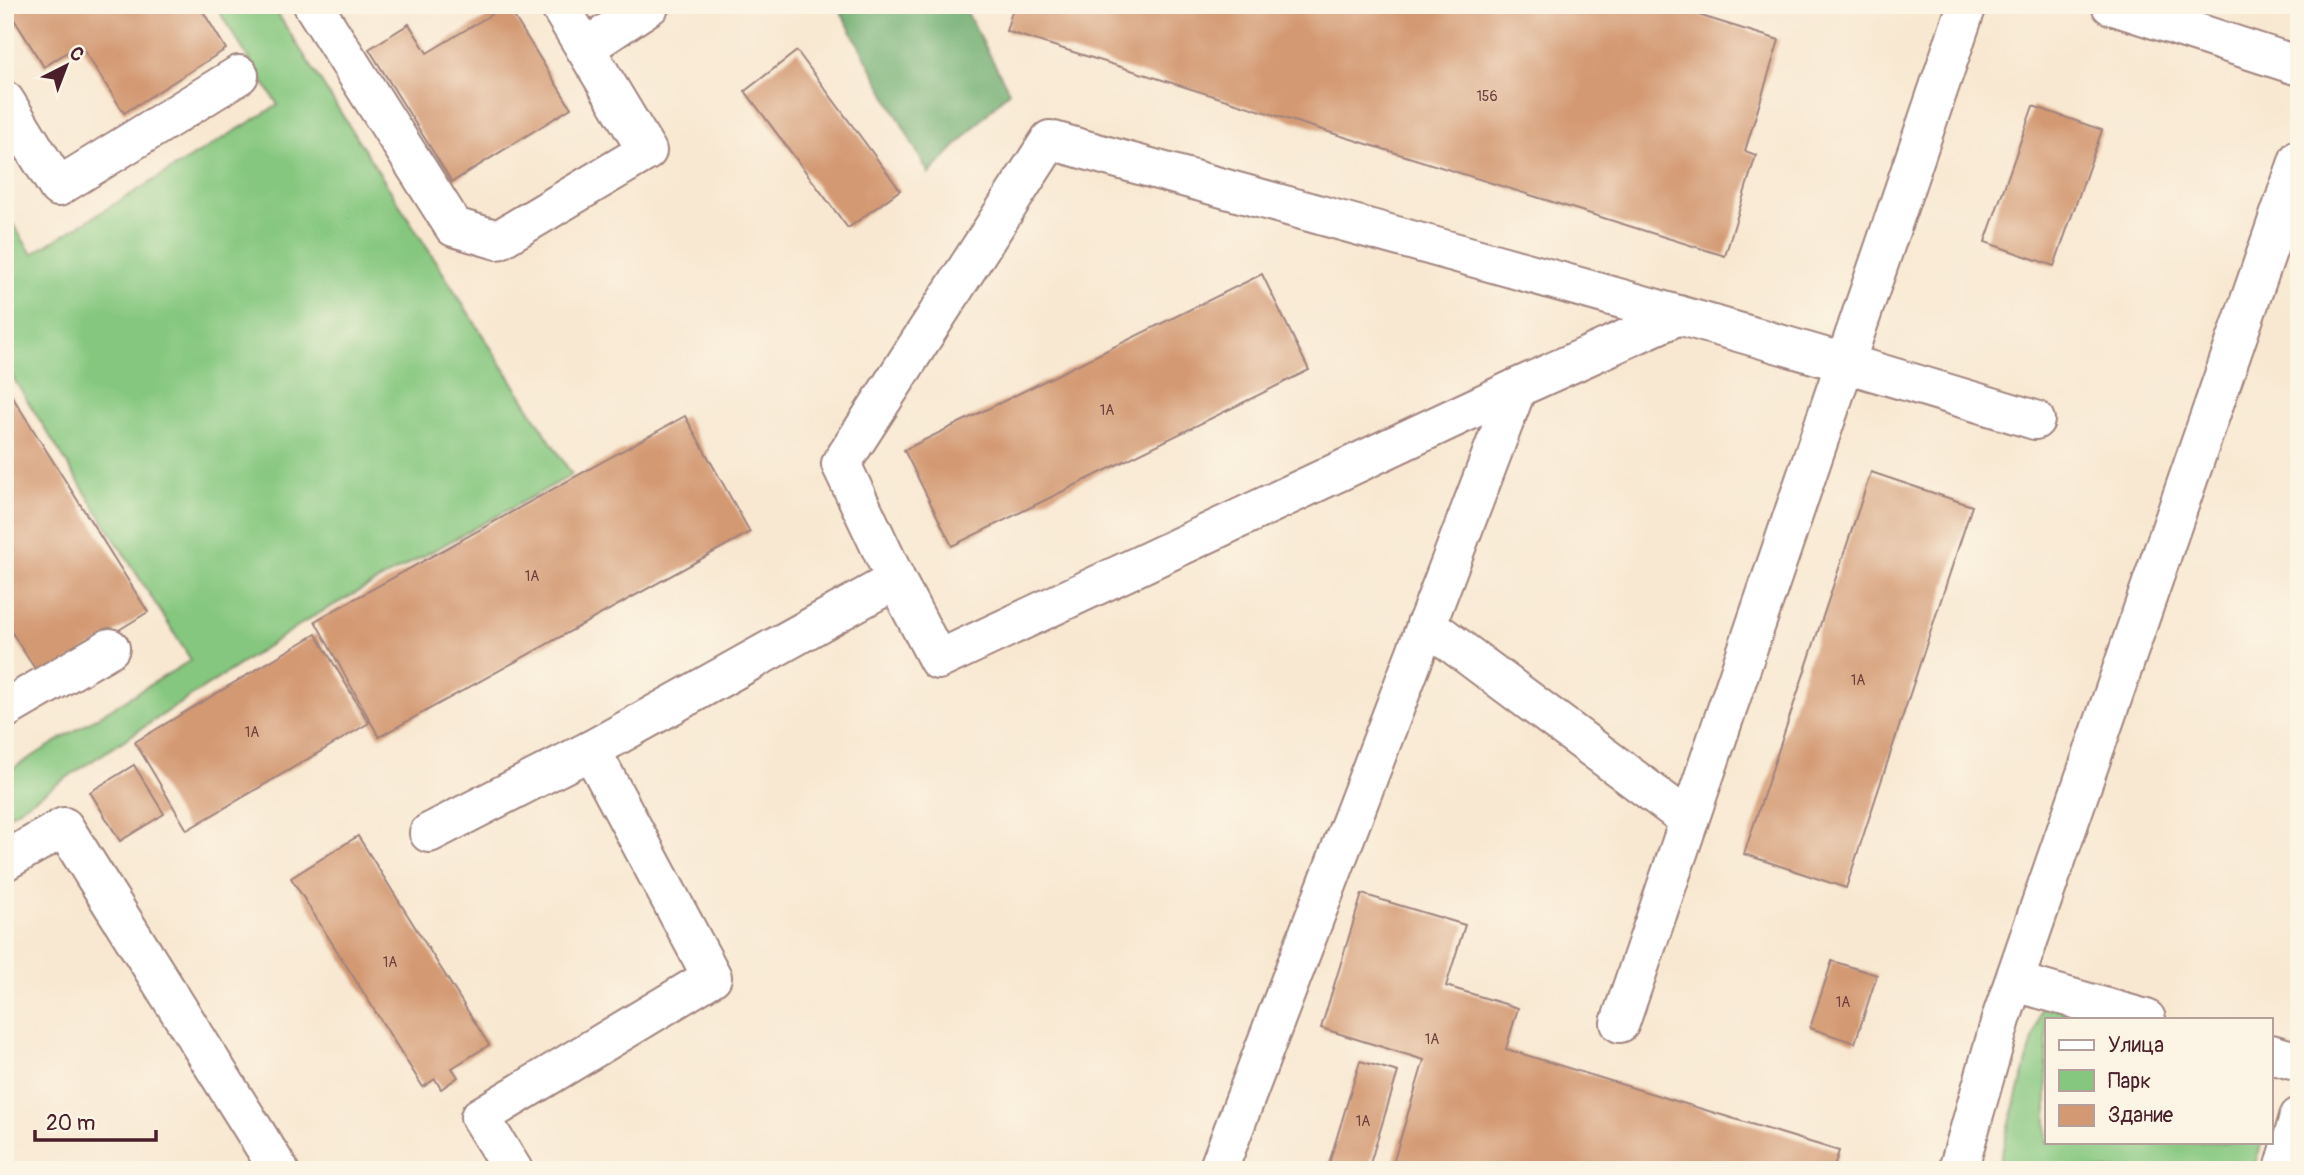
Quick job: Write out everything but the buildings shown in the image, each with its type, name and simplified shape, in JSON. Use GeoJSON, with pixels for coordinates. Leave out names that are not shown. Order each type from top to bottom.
{"type":"FeatureCollection","features":[{"type":"Feature","properties":{"kind":"lane"},"geometry":{"type":"LineString","coordinates":[[327,10],[454,227],[498,240],[646,151],[559,5]]}},
{"type":"Feature","properties":{"kind":"lane"},"geometry":{"type":"LineString","coordinates":[[585,48],[650,5]]}},
{"type":"Feature","properties":{"kind":"lane"},"geometry":{"type":"LineString","coordinates":[[1620,1023],[1967,5]]}},
{"type":"Feature","properties":{"kind":"lane"},"geometry":{"type":"LineString","coordinates":[[2112,5],[2299,66]]}},
{"type":"Feature","properties":{"kind":"lane"},"geometry":{"type":"LineString","coordinates":[[5,101],[58,187],[239,75]]}},
{"type":"Feature","properties":{"kind":"lane"},"geometry":{"type":"LineString","coordinates":[[1679,315],[1517,388],[938,660],[896,580],[841,464],[1050,140],[1679,315],[1846,362],[2035,420]]}},
{"type":"Feature","properties":{"kind":"lane"},"geometry":{"type":"LineString","coordinates":[[1958,1170],[2002,1016],[2299,159]]}},
{"type":"Feature","properties":{"kind":"lane"},"geometry":{"type":"LineString","coordinates":[[1218,1170],[1517,388]]}},
{"type":"Feature","properties":{"kind":"lane"},"geometry":{"type":"LineString","coordinates":[[429,833],[591,750],[896,580]]}},
{"type":"Feature","properties":{"kind":"lane"},"geometry":{"type":"LineString","coordinates":[[1426,624],[1689,820]]}},
{"type":"Feature","properties":{"kind":"lane"},"geometry":{"type":"LineString","coordinates":[[5,709],[110,648]]}},
{"type":"Feature","properties":{"kind":"lane"},"geometry":{"type":"LineString","coordinates":[[513,1170],[480,1117],[712,977],[591,750]]}},
{"type":"Feature","properties":{"kind":"lane"},"geometry":{"type":"LineString","coordinates":[[5,861],[64,827],[279,1170]]}},
{"type":"Feature","properties":{"kind":"lane"},"geometry":{"type":"LineString","coordinates":[[2015,982],[2142,1018]]}},
{"type":"Feature","properties":{"kind":"lane"},"geometry":{"type":"LineString","coordinates":[[2272,1054],[2299,1062]]}},
{"type":"Feature","properties":{"kind":"lane"},"geometry":{"type":"LineString","coordinates":[[2284,1170],[2299,1117]]}},
{"type":"Feature","properties":{"kind":"green space"},"geometry":{"type":"Polygon","coordinates":[[[215,5],[272,5],[572,475],[312,617],[5,818],[5,773],[191,660],[5,365],[5,212],[32,254],[278,105],[215,5]]]}},
{"type":"Feature","properties":{"kind":"green space"},"geometry":{"type":"Polygon","coordinates":[[[837,5],[963,5],[1009,91],[929,174],[837,5]]]}},
{"type":"Feature","properties":{"kind":"green space"},"geometry":{"type":"Polygon","coordinates":[[[2044,1000],[2137,1018],[2045,1018],[2045,1144],[2261,1144],[2253,1170],[1997,1170],[2044,1000]]]}}]}
